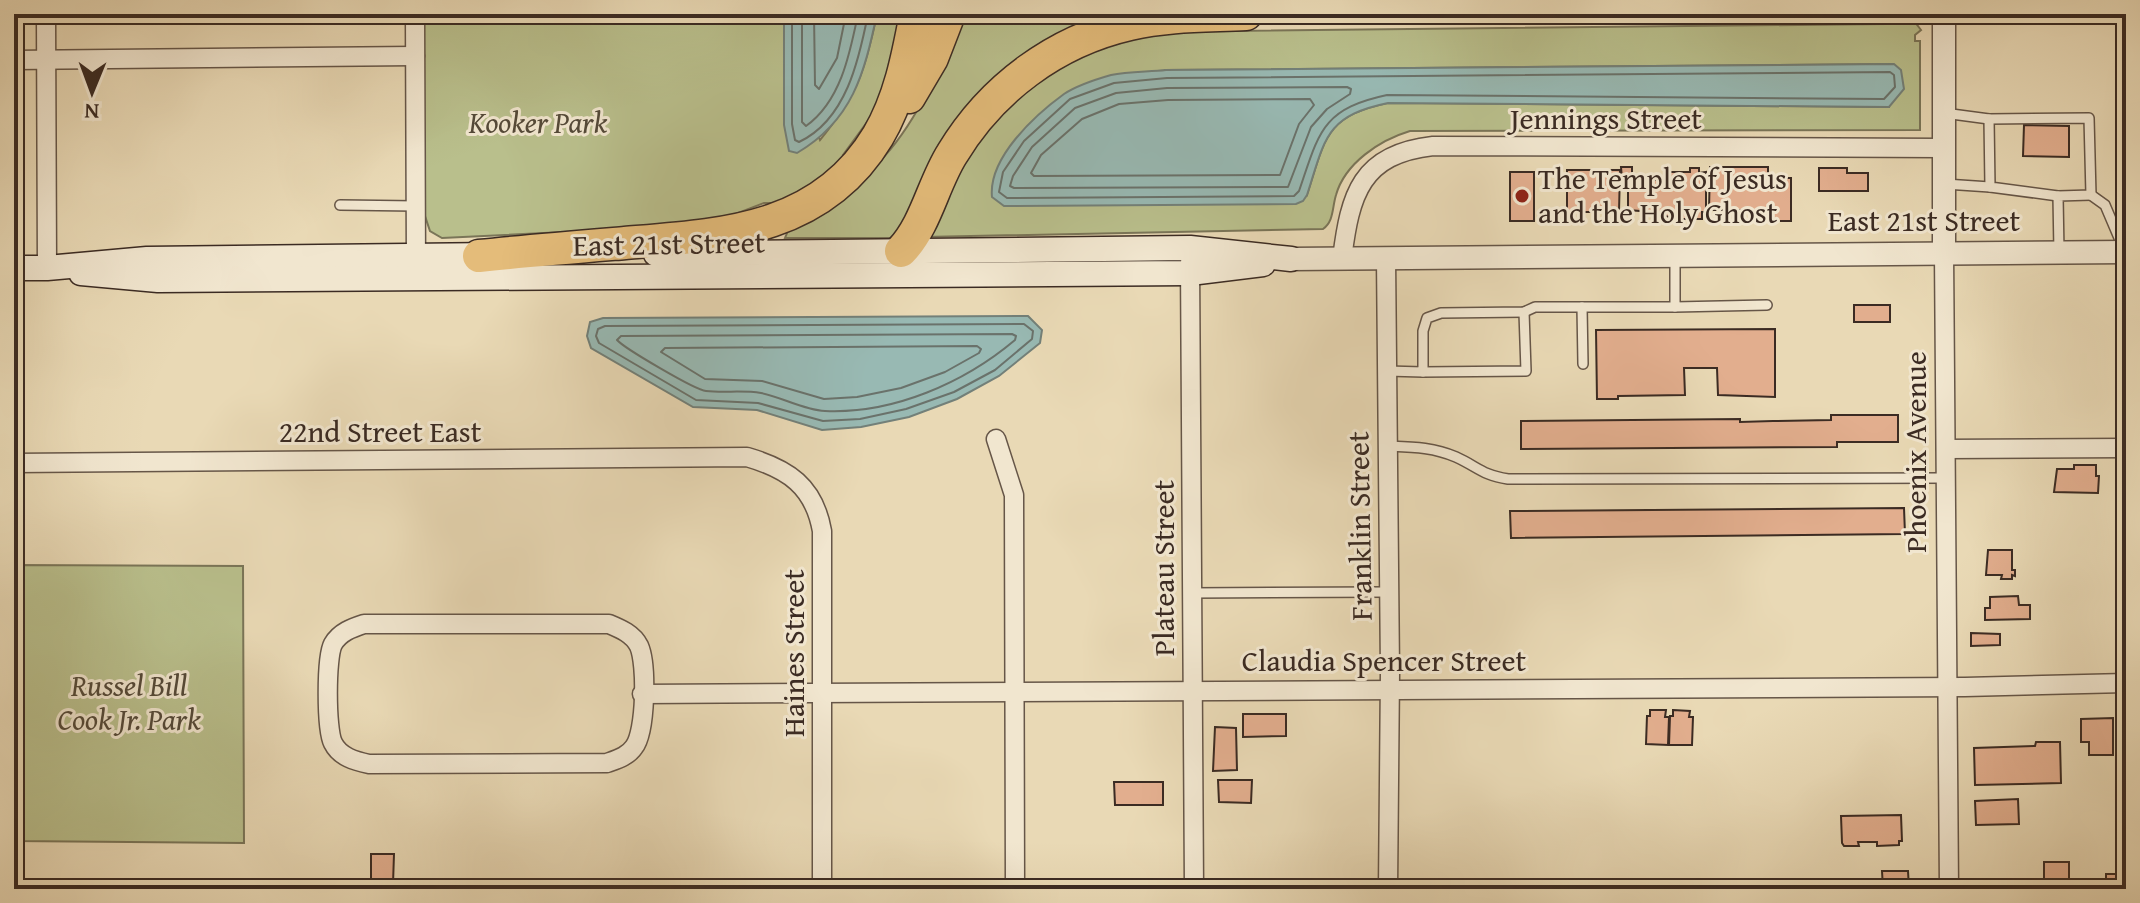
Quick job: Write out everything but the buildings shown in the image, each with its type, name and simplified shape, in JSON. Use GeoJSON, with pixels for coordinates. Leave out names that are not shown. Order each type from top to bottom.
{"type":"FeatureCollection","features":[{"type":"Feature","properties":{"kind":"highway"},"geometry":{"type":"LineString","coordinates":[[878,136],[897,96],[916,14]]}},
{"type":"Feature","properties":{"kind":"highway"},"geometry":{"type":"LineString","coordinates":[[479,256],[731,233],[774,221],[818,198],[853,170],[906,101],[932,58],[949,14]]}},
{"type":"Feature","properties":{"kind":"highway"},"geometry":{"type":"LineString","coordinates":[[901,251],[911,240],[941,170],[966,129],[993,99],[1022,74],[1080,41],[1130,24],[1176,17],[1246,14]]}},
{"type":"Feature","properties":{"kind":"main road","name":"East 21st Street"},"geometry":{"type":"LineString","coordinates":[[416,267],[479,256],[1190,248],[1291,259]]}},
{"type":"Feature","properties":{"kind":"main road","name":"East 21st Street"},"geometry":{"type":"LineString","coordinates":[[14,268],[47,268],[158,280],[416,267],[863,274],[1190,273],[1291,259]]}},
{"type":"Feature","properties":{"kind":"street"},"geometry":{"type":"LineString","coordinates":[[46,14],[47,268]]}},
{"type":"Feature","properties":{"kind":"street"},"geometry":{"type":"LineString","coordinates":[[415,14],[416,267]]}},
{"type":"Feature","properties":{"kind":"street","name":"Phoenix Avenue"},"geometry":{"type":"LineString","coordinates":[[1944,14],[1949,889]]}},
{"type":"Feature","properties":{"kind":"street"},"geometry":{"type":"LineString","coordinates":[[14,60],[415,56]]}},
{"type":"Feature","properties":{"kind":"street","name":"Jennings Street"},"geometry":{"type":"LineString","coordinates":[[1342,259],[1353,198],[1366,178],[1385,159],[1406,149],[1433,146],[1943,148]]}},
{"type":"Feature","properties":{"kind":"street","name":"Plateau Street"},"geometry":{"type":"LineString","coordinates":[[1190,248],[1194,889]]}},
{"type":"Feature","properties":{"kind":"street"},"geometry":{"type":"LineString","coordinates":[[863,274],[901,251]]}},
{"type":"Feature","properties":{"kind":"street","name":"East 21st Street"},"geometry":{"type":"LineString","coordinates":[[1291,259],[2125,252]]}},
{"type":"Feature","properties":{"kind":"street","name":"Franklin Street"},"geometry":{"type":"LineString","coordinates":[[1386,258],[1388,889]]}},
{"type":"Feature","properties":{"kind":"street"},"geometry":{"type":"LineString","coordinates":[[996,439],[1014,495],[1015,889]]}},
{"type":"Feature","properties":{"kind":"street"},"geometry":{"type":"LineString","coordinates":[[1946,449],[2126,448]]}},
{"type":"Feature","properties":{"kind":"street","name":"22nd Street East"},"geometry":{"type":"LineString","coordinates":[[14,463],[747,457]]}},
{"type":"Feature","properties":{"kind":"street","name":"Haines Street"},"geometry":{"type":"LineString","coordinates":[[747,457],[775,465],[794,477],[810,496],[822,531],[822,889]]}},
{"type":"Feature","properties":{"kind":"street"},"geometry":{"type":"LineString","coordinates":[[364,624],[609,624],[633,637],[639,647],[642,694],[643,727],[639,740],[622,758],[607,763],[369,764],[343,755],[333,743],[329,729],[329,658],[333,644],[340,635],[364,624]]}},
{"type":"Feature","properties":{"kind":"street","name":"Claudia Spencer Street"},"geometry":{"type":"LineString","coordinates":[[642,694],[1947,687],[2126,683]]}},
{"type":"Feature","properties":{"kind":"lane"},"geometry":{"type":"LineString","coordinates":[[1943,113],[1989,119],[2089,118],[2091,195]]}},
{"type":"Feature","properties":{"kind":"lane"},"geometry":{"type":"LineString","coordinates":[[1989,119],[1990,187]]}},
{"type":"Feature","properties":{"kind":"lane"},"geometry":{"type":"LineString","coordinates":[[1943,184],[2058,196],[2091,195],[2105,205],[2125,252]]}},
{"type":"Feature","properties":{"kind":"lane"},"geometry":{"type":"LineString","coordinates":[[2058,196],[2059,252]]}},
{"type":"Feature","properties":{"kind":"lane"},"geometry":{"type":"LineString","coordinates":[[340,205],[416,206]]}},
{"type":"Feature","properties":{"kind":"lane"},"geometry":{"type":"LineString","coordinates":[[1675,256],[1675,307]]}},
{"type":"Feature","properties":{"kind":"lane"},"geometry":{"type":"LineString","coordinates":[[1423,372],[1423,331],[1427,318],[1441,313],[1524,312],[1535,307],[1767,305]]}},
{"type":"Feature","properties":{"kind":"lane"},"geometry":{"type":"LineString","coordinates":[[1582,307],[1583,364]]}},
{"type":"Feature","properties":{"kind":"lane"},"geometry":{"type":"LineString","coordinates":[[1387,371],[1526,371],[1524,312]]}},
{"type":"Feature","properties":{"kind":"lane"},"geometry":{"type":"LineString","coordinates":[[1387,446],[1425,447],[1457,458],[1487,476],[1508,479],[1946,478]]}},
{"type":"Feature","properties":{"kind":"lane"},"geometry":{"type":"LineString","coordinates":[[1192,593],[1389,592]]}},
{"type":"Feature","properties":{"kind":"green space","name":"Kooker Park"},"geometry":{"type":"Polygon","coordinates":[[[423,14],[784,14],[785,52],[820,140],[852,95],[877,14],[908,14],[889,92],[843,155],[848,161],[821,183],[776,203],[764,203],[707,225],[442,238],[430,231],[425,216],[423,14]]]}},
{"type":"Feature","properties":{"kind":"green space"},"geometry":{"type":"Polygon","coordinates":[[[964,14],[1142,14],[1060,41],[897,238],[785,238],[785,229],[852,185],[888,153],[914,116],[936,76],[964,14]]]}},
{"type":"Feature","properties":{"kind":"green space"},"geometry":{"type":"Polygon","coordinates":[[[1893,16],[1914,21],[1921,30],[1915,35],[1915,41],[1920,41],[1920,130],[1410,131],[1387,140],[1355,163],[1341,183],[1331,218],[1323,229],[924,237],[973,137],[1048,68],[1138,32],[1885,24],[1885,19],[1893,16]],[[1893,64],[1166,70],[1307,195],[1324,145],[1339,123],[1367,108],[1388,103],[1889,107],[1893,64]]]}},
{"type":"Feature","properties":{"kind":"green space","name":"Russel Bill Cook Jr. Park"},"geometry":{"type":"Polygon","coordinates":[[[14,565],[243,566],[244,843],[14,841],[14,565]]]}},
{"type":"Feature","properties":{"kind":"water"},"geometry":{"type":"Polygon","coordinates":[[[784,14],[877,14],[861,76],[853,94],[831,126],[797,153],[789,151],[784,125],[784,14]]]}},
{"type":"Feature","properties":{"kind":"water"},"geometry":{"type":"Polygon","coordinates":[[[1894,64],[1901,70],[1904,89],[1889,107],[1388,103],[1367,108],[1339,123],[1324,145],[1307,195],[1296,204],[1004,206],[992,197],[997,167],[1027,126],[1069,91],[1118,74],[1166,70],[1894,64]]]}},
{"type":"Feature","properties":{"kind":"water"},"geometry":{"type":"Polygon","coordinates":[[[1028,316],[1042,330],[1040,343],[999,376],[957,399],[909,417],[861,427],[822,430],[757,410],[693,407],[591,348],[587,336],[590,322],[603,318],[1028,316]]]}},
{"type":"Feature","properties":{"kind":"place","name":"The Temple of Jesus and the Holy Ghost"},"geometry":{"type":"Point","coordinates":[1522,196]}}]}
